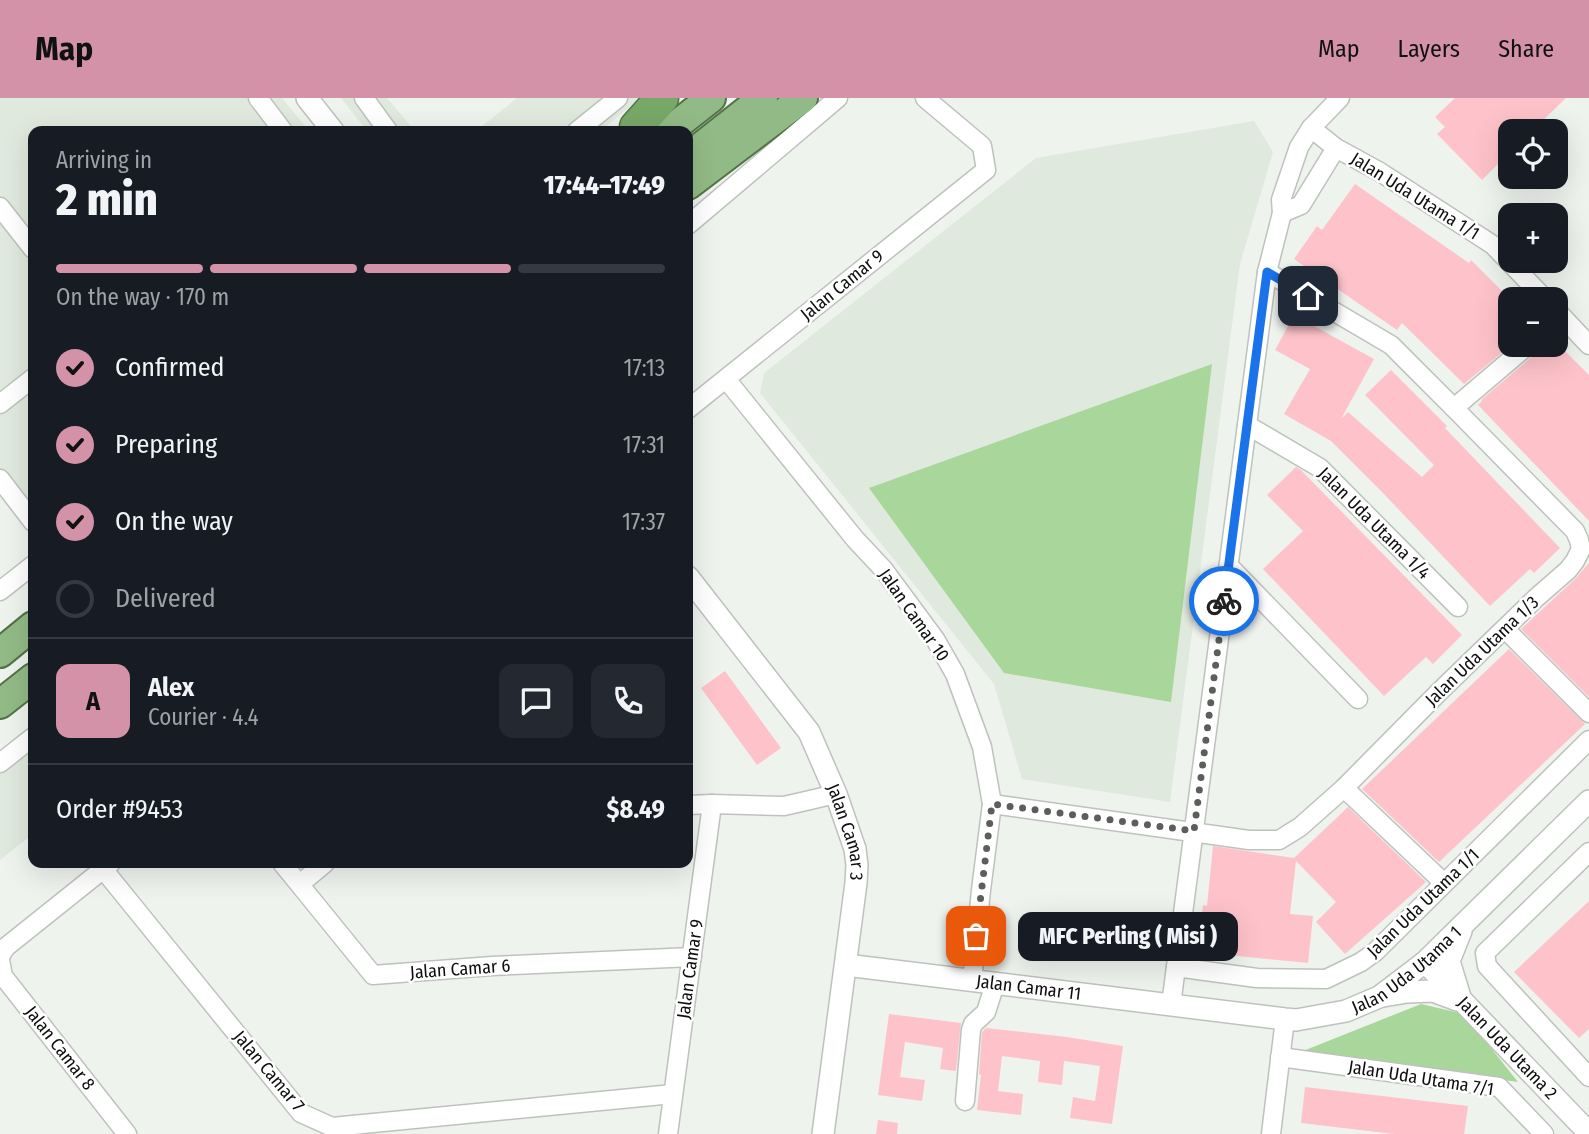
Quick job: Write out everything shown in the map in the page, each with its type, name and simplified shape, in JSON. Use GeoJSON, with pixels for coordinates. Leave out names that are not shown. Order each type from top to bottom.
{"type":"FeatureCollection","features":[{"type":"Feature","properties":{"kind":"highway"},"geometry":{"type":"LineString","coordinates":[[637,126],[662,98]]}},
{"type":"Feature","properties":{"kind":"highway"},"geometry":{"type":"LineString","coordinates":[[638,126],[678,98]]}},
{"type":"Feature","properties":{"kind":"highway"},"geometry":{"type":"LineString","coordinates":[[675,126],[711,98]]}},
{"type":"Feature","properties":{"kind":"highway"},"geometry":{"type":"LineString","coordinates":[[693,153],[763,98]]}},
{"type":"Feature","properties":{"kind":"highway"},"geometry":{"type":"LineString","coordinates":[[693,181],[803,98]]}},
{"type":"Feature","properties":{"kind":"highway"},"geometry":{"type":"LineString","coordinates":[[0,653],[28,630]]}},
{"type":"Feature","properties":{"kind":"highway"},"geometry":{"type":"LineString","coordinates":[[0,704],[28,682]]}},
{"type":"Feature","properties":{"kind":"street"},"geometry":{"type":"LineString","coordinates":[[258,98],[279,126]]}},
{"type":"Feature","properties":{"kind":"street"},"geometry":{"type":"LineString","coordinates":[[583,126],[618,98]]}},
{"type":"Feature","properties":{"kind":"street"},"geometry":{"type":"LineString","coordinates":[[693,221],[838,98]]}},
{"type":"Feature","properties":{"kind":"street","name":"Jalan Camar 9"},"geometry":{"type":"LineString","coordinates":[[693,405],[986,170],[982,146],[925,98]]}},
{"type":"Feature","properties":{"kind":"street"},"geometry":{"type":"LineString","coordinates":[[1171,1005],[1267,272],[1282,213],[1281,200],[1299,147],[1311,128],[1339,98]]}},
{"type":"Feature","properties":{"kind":"street"},"geometry":{"type":"LineString","coordinates":[[369,100],[385,126]]}},
{"type":"Feature","properties":{"kind":"street"},"geometry":{"type":"LineString","coordinates":[[313,113],[327,126]]}},
{"type":"Feature","properties":{"kind":"street","name":"Jalan Uda Utama 1/1"},"geometry":{"type":"LineString","coordinates":[[1311,128],[1336,148],[1380,172],[1493,245],[1533,287]]}},
{"type":"Feature","properties":{"kind":"street"},"geometry":{"type":"LineString","coordinates":[[1282,213],[1301,205],[1336,148]]}},
{"type":"Feature","properties":{"kind":"street"},"geometry":{"type":"LineString","coordinates":[[0,207],[28,243]]}},
{"type":"Feature","properties":{"kind":"street","name":"Jalan Uda Utama 1/3"},"geometry":{"type":"LineString","coordinates":[[992,804],[1249,840],[1279,840],[1300,827],[1345,788],[1439,692],[1568,570],[1581,550],[1574,531],[1391,345],[1267,272]]}},
{"type":"Feature","properties":{"kind":"street"},"geometry":{"type":"LineString","coordinates":[[1568,325],[1589,345]]}},
{"type":"Feature","properties":{"kind":"street"},"geometry":{"type":"LineString","coordinates":[[1454,408],[1514,357]]}},
{"type":"Feature","properties":{"kind":"street","name":"Jalan Camar 10"},"geometry":{"type":"LineString","coordinates":[[726,379],[855,539],[884,570],[935,639],[955,674],[982,747],[992,804],[972,981]]}},
{"type":"Feature","properties":{"kind":"street"},"geometry":{"type":"LineString","coordinates":[[0,404],[28,382]]}},
{"type":"Feature","properties":{"kind":"street","name":"Jalan Uda Utama 1/4"},"geometry":{"type":"LineString","coordinates":[[1247,425],[1320,468],[1458,607]]}},
{"type":"Feature","properties":{"kind":"street"},"geometry":{"type":"LineString","coordinates":[[0,479],[28,515]]}},
{"type":"Feature","properties":{"kind":"street"},"geometry":{"type":"LineString","coordinates":[[1229,566],[1358,699]]}},
{"type":"Feature","properties":{"kind":"street"},"geometry":{"type":"LineString","coordinates":[[0,591],[28,569]]}},
{"type":"Feature","properties":{"kind":"street","name":"Jalan Camar 3"},"geometry":{"type":"LineString","coordinates":[[693,583],[809,732],[836,794],[855,849],[857,865],[846,965],[823,1134]]}},
{"type":"Feature","properties":{"kind":"street"},"geometry":{"type":"LineString","coordinates":[[1505,629],[1589,713]]}},
{"type":"Feature","properties":{"kind":"street","name":"Jalan Uda Utama 1/1"},"geometry":{"type":"LineString","coordinates":[[1176,967],[1257,978],[1326,979],[1361,962],[1589,740]]}},
{"type":"Feature","properties":{"kind":"street"},"geometry":{"type":"LineString","coordinates":[[0,763],[28,741]]}},
{"type":"Feature","properties":{"kind":"street"},"geometry":{"type":"LineString","coordinates":[[1345,788],[1444,883]]}},
{"type":"Feature","properties":{"kind":"street"},"geometry":{"type":"LineString","coordinates":[[693,805],[784,806],[836,794]]}},
{"type":"Feature","properties":{"kind":"street","name":"Jalan Uda Utama 1"},"geometry":{"type":"LineString","coordinates":[[1171,1005],[1296,1020],[1346,1011],[1380,997],[1424,962],[1589,801]]}},
{"type":"Feature","properties":{"kind":"street","name":"Jalan Camar 9"},"geometry":{"type":"LineString","coordinates":[[668,1134],[712,804]]}},
{"type":"Feature","properties":{"kind":"street"},"geometry":{"type":"LineString","coordinates":[[1589,852],[1485,953],[1487,966],[1589,1077]]}},
{"type":"Feature","properties":{"kind":"street","name":"Jalan Camar 8"},"geometry":{"type":"LineString","coordinates":[[105,868],[6,947],[0,958],[3,975],[127,1134]]}},
{"type":"Feature","properties":{"kind":"street","name":"Jalan Camar 7"},"geometry":{"type":"LineString","coordinates":[[109,868],[302,1113],[332,1127],[673,1094]]}},
{"type":"Feature","properties":{"kind":"street","name":"Jalan Camar 6"},"geometry":{"type":"LineString","coordinates":[[286,868],[373,975],[492,966],[692,957]]}},
{"type":"Feature","properties":{"kind":"street"},"geometry":{"type":"LineString","coordinates":[[300,884],[320,868]]}},
{"type":"Feature","properties":{"kind":"street"},"geometry":{"type":"LineString","coordinates":[[1462,1002],[1449,961],[1463,925]]}},
{"type":"Feature","properties":{"kind":"street","name":"Jalan Uda Utama 2"},"geometry":{"type":"LineString","coordinates":[[1424,962],[1589,1133]]}},
{"type":"Feature","properties":{"kind":"street","name":"Jalan Camar 11"},"geometry":{"type":"LineString","coordinates":[[846,965],[1171,1005]]}},
{"type":"Feature","properties":{"kind":"street"},"geometry":{"type":"LineString","coordinates":[[965,1101],[971,1030],[973,1024],[986,1012],[995,984]]}},
{"type":"Feature","properties":{"kind":"street"},"geometry":{"type":"LineString","coordinates":[[1380,997],[1433,991],[1462,1002]]}},
{"type":"Feature","properties":{"kind":"street"},"geometry":{"type":"LineString","coordinates":[[1271,1134],[1285,1019]]}},
{"type":"Feature","properties":{"kind":"street","name":"Jalan Uda Utama 7/1"},"geometry":{"type":"LineString","coordinates":[[1280,1058],[1499,1087],[1544,1134]]}},
{"type":"Feature","properties":{"kind":"shaded area"},"geometry":{"type":"Polygon","coordinates":[[[0,98],[282,98],[305,126],[28,126],[28,525],[0,489],[0,98]]]}},
{"type":"Feature","properties":{"kind":"shaded area"},"geometry":{"type":"Polygon","coordinates":[[[341,98],[387,98],[411,126],[363,126],[341,98]]]}},
{"type":"Feature","properties":{"kind":"shaded area"},"geometry":{"type":"Polygon","coordinates":[[[517,98],[641,98],[606,126],[482,126],[517,98]]]}},
{"type":"Feature","properties":{"kind":"shaded area"},"geometry":{"type":"Polygon","coordinates":[[[1254,121],[1273,152],[1240,264],[1170,802],[1022,779],[994,684],[760,393],[764,373],[1036,158],[1254,121]]]}},
{"type":"Feature","properties":{"kind":"shaded area"},"geometry":{"type":"Polygon","coordinates":[[[28,735],[28,838],[0,860],[0,757],[28,735]]]}},
{"type":"Feature","properties":{"kind":"green space"},"geometry":{"type":"Polygon","coordinates":[[[1212,364],[1171,702],[1004,673],[869,488],[1212,364]]]}},
{"type":"Feature","properties":{"kind":"green space"},"geometry":{"type":"Polygon","coordinates":[[[1421,1004],[1464,1014],[1518,1082],[1303,1051],[1421,1004]]]}},
{"type":"Feature","properties":{"kind":"building"},"geometry":{"type":"Polygon","coordinates":[[[1455,98],[1566,98],[1544,119],[1498,119],[1498,164],[1482,180],[1437,134],[1445,127],[1435,117],[1455,98]]]}},
{"type":"Feature","properties":{"kind":"building"},"geometry":{"type":"Polygon","coordinates":[[[1355,184],[1469,263],[1471,260],[1498,287],[1498,356],[1464,384],[1402,323],[1397,330],[1294,259],[1317,226],[1322,230],[1355,184]]]}},
{"type":"Feature","properties":{"kind":"building"},"geometry":{"type":"Polygon","coordinates":[[[1294,315],[1374,359],[1341,419],[1348,412],[1422,477],[1434,465],[1365,395],[1391,370],[1560,548],[1534,573],[1530,569],[1490,606],[1331,441],[1284,414],[1310,369],[1275,350],[1294,315]]]}},
{"type":"Feature","properties":{"kind":"building"},"geometry":{"type":"Polygon","coordinates":[[[1568,354],[1589,375],[1589,521],[1478,405],[1531,357],[1568,357],[1568,354]]]}},
{"type":"Feature","properties":{"kind":"building"},"geometry":{"type":"Polygon","coordinates":[[[1296,467],[1462,635],[1433,664],[1426,657],[1384,696],[1263,569],[1303,531],[1267,495],[1296,467]]]}},
{"type":"Feature","properties":{"kind":"building"},"geometry":{"type":"Polygon","coordinates":[[[1589,563],[1589,697],[1521,629],[1589,563]]]}},
{"type":"Feature","properties":{"kind":"building"},"geometry":{"type":"Polygon","coordinates":[[[1509,649],[1585,724],[1439,862],[1362,789],[1509,649]]]}},
{"type":"Feature","properties":{"kind":"building"},"geometry":{"type":"Polygon","coordinates":[[[725,671],[781,748],[757,765],[701,688],[725,671]]]}},
{"type":"Feature","properties":{"kind":"building"},"geometry":{"type":"Polygon","coordinates":[[[1348,807],[1426,882],[1345,954],[1316,922],[1336,902],[1296,861],[1290,914],[1313,916],[1308,963],[1198,952],[1203,905],[1207,906],[1213,846],[1294,858],[1348,807]]]}},
{"type":"Feature","properties":{"kind":"building"},"geometry":{"type":"Polygon","coordinates":[[[1589,901],[1589,1029],[1579,1038],[1514,972],[1589,901]]]}},
{"type":"Feature","properties":{"kind":"building"},"geometry":{"type":"Polygon","coordinates":[[[889,1014],[961,1023],[956,1071],[940,1069],[943,1048],[905,1042],[900,1077],[925,1080],[922,1101],[878,1095],[889,1014]]]}},
{"type":"Feature","properties":{"kind":"building"},"geometry":{"type":"Polygon","coordinates":[[[986,1028],[1123,1046],[1112,1124],[1070,1118],[1073,1097],[1095,1101],[1100,1066],[1064,1061],[1062,1085],[1038,1082],[1040,1061],[1002,1056],[998,1091],[1023,1094],[1021,1115],[977,1110],[982,1032],[986,1028]]]}},
{"type":"Feature","properties":{"kind":"building"},"geometry":{"type":"Polygon","coordinates":[[[1305,1087],[1468,1106],[1464,1134],[1394,1134],[1301,1123],[1305,1087]]]}},
{"type":"Feature","properties":{"kind":"building"},"geometry":{"type":"Polygon","coordinates":[[[878,1120],[898,1123],[897,1134],[876,1134],[878,1120]]]}},
{"type":"Feature","properties":{"kind":"way so far"},"geometry":{"type":"LineString","coordinates":[[976,936],[992,804],[1194,831],[1224,601]]}},
{"type":"Feature","properties":{"kind":"place","name":"MFC Perling ( Misi )"},"geometry":{"type":"Point","coordinates":[976,936]}},
{"type":"Feature","properties":{"kind":"route"},"geometry":{"type":"LineString","coordinates":[[1224,601],[1267,272],[1308,296]]}}]}
